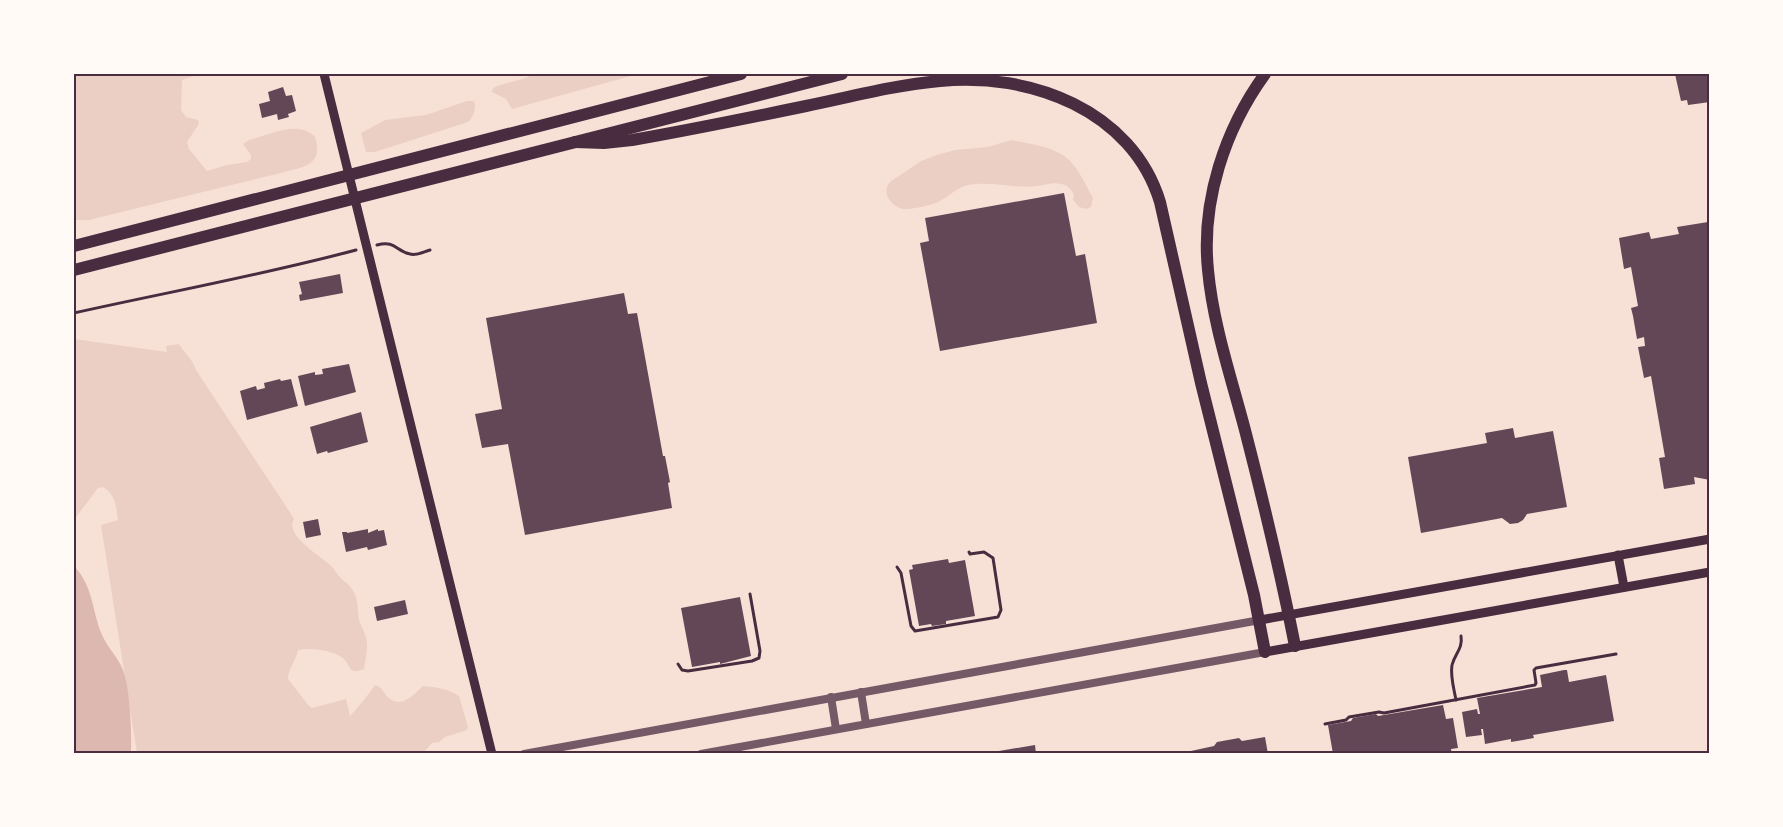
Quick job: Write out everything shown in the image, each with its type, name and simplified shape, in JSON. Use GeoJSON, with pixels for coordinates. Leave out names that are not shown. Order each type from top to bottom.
{"type":"FeatureCollection","features":[{"type":"Feature","properties":{"kind":"highway"},"geometry":{"type":"LineString","coordinates":[[74,246],[741,74]]}},
{"type":"Feature","properties":{"kind":"highway"},"geometry":{"type":"LineString","coordinates":[[74,270],[842,74]]}},
{"type":"Feature","properties":{"kind":"highway"},"geometry":{"type":"LineString","coordinates":[[1265,74],[1240,113],[1222,156],[1211,206],[1207,265],[1214,312],[1271,533],[1295,646]]}},
{"type":"Feature","properties":{"kind":"highway"},"geometry":{"type":"LineString","coordinates":[[575,142],[604,143],[632,140],[942,80],[983,81],[1028,88],[1067,100],[1096,115],[1113,128],[1133,149],[1148,172],[1158,194],[1201,383],[1260,620],[1265,652]]}},
{"type":"Feature","properties":{"kind":"main road"},"geometry":{"type":"LineString","coordinates":[[324,74],[492,753]]}},
{"type":"Feature","properties":{"kind":"main road"},"geometry":{"type":"LineString","coordinates":[[1260,620],[1710,538]]}},
{"type":"Feature","properties":{"kind":"main road"},"geometry":{"type":"LineString","coordinates":[[1618,555],[1624,587]]}},
{"type":"Feature","properties":{"kind":"main road"},"geometry":{"type":"LineString","coordinates":[[1265,652],[1710,572]]}},
{"type":"Feature","properties":{"kind":"street"},"geometry":{"type":"LineString","coordinates":[[524,753],[1260,620]]}},
{"type":"Feature","properties":{"kind":"street"},"geometry":{"type":"LineString","coordinates":[[701,753],[1265,652]]}},
{"type":"Feature","properties":{"kind":"street"},"geometry":{"type":"LineString","coordinates":[[861,692],[867,724]]}},
{"type":"Feature","properties":{"kind":"street"},"geometry":{"type":"LineString","coordinates":[[831,697],[836,729]]}},
{"type":"Feature","properties":{"kind":"path"},"geometry":{"type":"LineString","coordinates":[[74,313],[268,272],[389,243],[408,254],[430,250]]}},
{"type":"Feature","properties":{"kind":"path"},"geometry":{"type":"LineString","coordinates":[[897,567],[901,573],[911,626],[915,631],[998,617],[1001,610],[993,558],[984,552],[970,554],[969,552]]}},
{"type":"Feature","properties":{"kind":"path"},"geometry":{"type":"LineString","coordinates":[[678,664],[682,670],[688,671],[759,658],[760,651],[750,594]]}},
{"type":"Feature","properties":{"kind":"path"},"geometry":{"type":"LineString","coordinates":[[1456,700],[1452,669],[1453,662],[1462,647],[1461,636]]}},
{"type":"Feature","properties":{"kind":"path"},"geometry":{"type":"LineString","coordinates":[[1325,724],[1379,712],[1384,713],[1535,685],[1534,670],[1536,668],[1616,654]]}},
{"type":"Feature","properties":{"kind":"shaded area"},"geometry":{"type":"Polygon","coordinates":[[[74,74],[200,74],[182,80],[181,110],[186,117],[198,120],[199,124],[187,142],[189,149],[207,171],[247,162],[251,159],[251,155],[243,144],[283,130],[300,129],[308,132],[315,137],[317,154],[310,164],[297,169],[89,220],[75,220],[74,74]]]}},
{"type":"Feature","properties":{"kind":"shaded area"},"geometry":{"type":"Polygon","coordinates":[[[534,74],[638,74],[512,109],[506,99],[492,92],[493,88],[534,74]]]}},
{"type":"Feature","properties":{"kind":"shaded area"},"geometry":{"type":"Polygon","coordinates":[[[467,101],[474,101],[475,107],[468,122],[375,152],[366,152],[361,133],[385,120],[426,115],[467,101]]]}},
{"type":"Feature","properties":{"kind":"shaded area"},"geometry":{"type":"Polygon","coordinates":[[[1011,140],[1050,149],[1070,161],[1093,198],[1091,207],[1086,209],[1079,207],[1073,200],[1074,195],[1069,188],[1055,183],[1029,187],[968,185],[937,203],[911,209],[898,207],[888,198],[886,190],[890,182],[921,161],[955,150],[988,147],[1011,140]]]}},
{"type":"Feature","properties":{"kind":"shaded area"},"geometry":{"type":"Polygon","coordinates":[[[74,339],[167,352],[166,346],[179,344],[291,514],[294,519],[292,525],[294,532],[298,538],[331,566],[352,589],[357,600],[359,620],[367,640],[364,669],[352,670],[345,660],[336,654],[316,649],[298,650],[288,679],[309,706],[312,708],[346,699],[350,716],[375,685],[389,698],[399,702],[412,696],[423,686],[433,687],[459,696],[467,730],[432,743],[423,753],[137,753],[101,525],[118,520],[111,494],[103,487],[98,488],[74,520],[74,339]]]}},
{"type":"Feature","properties":{"kind":"shaded area"},"geometry":{"type":"Polygon","coordinates":[[[74,566],[85,581],[91,596],[102,636],[123,670],[129,699],[131,753],[74,753],[74,566]]]}},
{"type":"Feature","properties":{"kind":"building"},"geometry":{"type":"Polygon","coordinates":[[[1675,74],[1710,74],[1710,102],[1688,105],[1687,100],[1681,101],[1675,74]]]}},
{"type":"Feature","properties":{"kind":"building"},"geometry":{"type":"Polygon","coordinates":[[[283,87],[286,96],[292,95],[296,111],[288,114],[289,117],[278,120],[277,114],[262,118],[259,104],[270,101],[268,92],[283,87]]]}},
{"type":"Feature","properties":{"kind":"building"},"geometry":{"type":"Polygon","coordinates":[[[1064,193],[1076,256],[1085,254],[1097,323],[940,351],[920,243],[929,241],[925,218],[1064,193]]]}},
{"type":"Feature","properties":{"kind":"building"},"geometry":{"type":"Polygon","coordinates":[[[1708,222],[1710,480],[1694,477],[1695,484],[1664,489],[1659,458],[1665,457],[1651,376],[1644,378],[1638,347],[1645,346],[1644,337],[1637,339],[1631,308],[1638,306],[1631,267],[1624,269],[1619,238],[1649,232],[1651,239],[1679,234],[1677,227],[1708,222]]]}},
{"type":"Feature","properties":{"kind":"building"},"geometry":{"type":"Polygon","coordinates":[[[340,274],[343,293],[300,301],[299,295],[302,294],[299,282],[340,274]]]}},
{"type":"Feature","properties":{"kind":"building"},"geometry":{"type":"Polygon","coordinates":[[[624,293],[628,314],[637,313],[663,456],[665,456],[670,482],[668,483],[672,508],[525,535],[508,444],[482,448],[475,414],[502,409],[486,318],[624,293]]]}},
{"type":"Feature","properties":{"kind":"building"},"geometry":{"type":"Polygon","coordinates":[[[349,364],[356,392],[305,406],[298,376],[315,372],[315,375],[323,374],[322,369],[349,364]]]}},
{"type":"Feature","properties":{"kind":"building"},"geometry":{"type":"Polygon","coordinates":[[[280,379],[281,381],[291,379],[298,406],[247,420],[240,391],[256,386],[257,390],[265,388],[264,383],[280,379]]]}},
{"type":"Feature","properties":{"kind":"building"},"geometry":{"type":"Polygon","coordinates":[[[361,412],[368,442],[317,454],[310,427],[361,412]]]}},
{"type":"Feature","properties":{"kind":"building"},"geometry":{"type":"Polygon","coordinates":[[[1513,428],[1515,438],[1553,431],[1567,507],[1527,514],[1518,523],[1510,524],[1502,518],[1421,533],[1408,457],[1487,443],[1485,433],[1513,428]]]}},
{"type":"Feature","properties":{"kind":"building"},"geometry":{"type":"Polygon","coordinates":[[[318,519],[321,535],[306,538],[303,522],[318,519]]]}},
{"type":"Feature","properties":{"kind":"building"},"geometry":{"type":"Polygon","coordinates":[[[368,529],[368,533],[378,529],[378,531],[384,530],[387,545],[346,552],[342,532],[368,529]]]}},
{"type":"Feature","properties":{"kind":"building"},"geometry":{"type":"Polygon","coordinates":[[[948,559],[949,563],[965,560],[975,616],[946,621],[946,624],[919,626],[909,570],[913,569],[912,565],[948,559]]]}},
{"type":"Feature","properties":{"kind":"building"},"geometry":{"type":"Polygon","coordinates":[[[740,597],[751,656],[720,664],[720,662],[692,667],[681,608],[740,597]]]}},
{"type":"Feature","properties":{"kind":"building"},"geometry":{"type":"Polygon","coordinates":[[[405,600],[408,614],[377,621],[374,607],[405,600]]]}},
{"type":"Feature","properties":{"kind":"building"},"geometry":{"type":"Polygon","coordinates":[[[1567,670],[1569,682],[1606,675],[1614,721],[1533,735],[1534,738],[1511,742],[1511,739],[1485,744],[1483,729],[1481,729],[1482,735],[1466,737],[1462,712],[1477,709],[1480,714],[1477,698],[1542,687],[1540,675],[1567,670]]]}},
{"type":"Feature","properties":{"kind":"building"},"geometry":{"type":"Polygon","coordinates":[[[1443,705],[1446,719],[1453,718],[1458,748],[1451,749],[1452,754],[1333,754],[1328,725],[1376,714],[1378,716],[1443,705]]]}},
{"type":"Feature","properties":{"kind":"building"},"geometry":{"type":"Polygon","coordinates":[[[1265,737],[1268,754],[1177,754],[1214,746],[1217,742],[1265,737]]]}},
{"type":"Feature","properties":{"kind":"building"},"geometry":{"type":"Polygon","coordinates":[[[1035,745],[1036,754],[993,754],[993,752],[1035,745]]]}}]}
